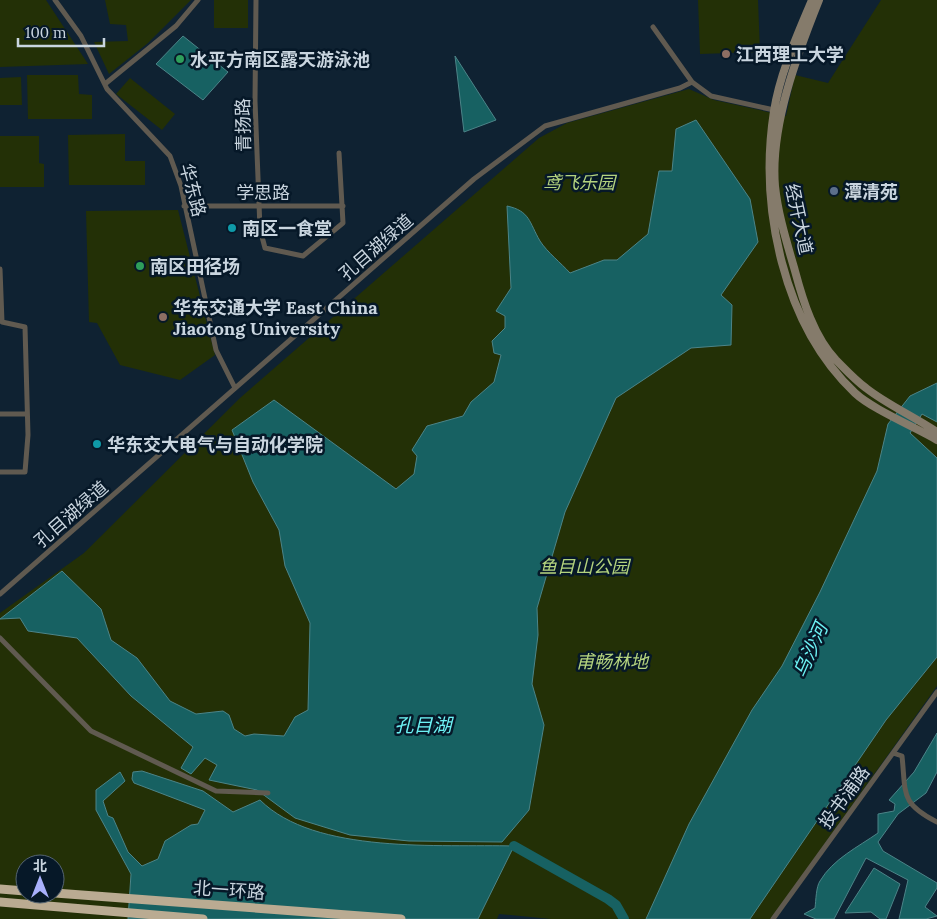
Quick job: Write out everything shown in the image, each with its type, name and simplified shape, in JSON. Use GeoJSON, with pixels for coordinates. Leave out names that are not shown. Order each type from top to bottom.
{"type":"FeatureCollection","features":[{"type":"Feature","properties":{"kind":"highway"},"geometry":{"type":"LineString","coordinates":[[0,889],[15,890]]}},
{"type":"Feature","properties":{"kind":"highway","name":"北一环路"},"geometry":{"type":"LineString","coordinates":[[65,894],[400,919]]}},
{"type":"Feature","properties":{"kind":"highway","name":"北一环路"},"geometry":{"type":"LineString","coordinates":[[0,902],[203,919]]}},
{"type":"Feature","properties":{"kind":"main road","name":"经开大道"},"geometry":{"type":"LineString","coordinates":[[812,0],[792,49],[774,110],[769,162],[769,186],[779,249],[795,302],[806,330],[824,359],[856,394],[864,400],[882,410],[930,430]]}},
{"type":"Feature","properties":{"kind":"main road","name":"经开大道"},"geometry":{"type":"LineString","coordinates":[[819,0],[798,53],[782,112],[775,186],[801,296],[818,333],[834,358],[866,388],[899,407],[930,430]]}},
{"type":"Feature","properties":{"kind":"main road"},"geometry":{"type":"LineString","coordinates":[[930,430],[937,440]]}},
{"type":"Feature","properties":{"kind":"street","name":"华东路"},"geometry":{"type":"LineString","coordinates":[[55,0],[81,36],[105,84],[170,156],[180,186],[216,350],[235,388]]}},
{"type":"Feature","properties":{"kind":"street"},"geometry":{"type":"LineString","coordinates":[[105,84],[176,26],[198,0]]}},
{"type":"Feature","properties":{"kind":"street","name":"青扬路"},"geometry":{"type":"LineString","coordinates":[[256,0],[255,101],[260,229],[265,248],[303,256],[343,223],[343,206]]}},
{"type":"Feature","properties":{"kind":"street"},"geometry":{"type":"LineString","coordinates":[[653,27],[692,82],[711,96],[774,110]]}},
{"type":"Feature","properties":{"kind":"street","name":"孔目湖绿道"},"geometry":{"type":"LineString","coordinates":[[0,594],[474,179],[545,126],[680,88],[692,82]]}},
{"type":"Feature","properties":{"kind":"street"},"geometry":{"type":"LineString","coordinates":[[339,153],[343,206]]}},
{"type":"Feature","properties":{"kind":"street","name":"学思路"},"geometry":{"type":"LineString","coordinates":[[184,206],[343,206]]}},
{"type":"Feature","properties":{"kind":"street"},"geometry":{"type":"LineString","coordinates":[[0,269],[2,322],[26,327],[27,414],[25,472],[0,472]]}},
{"type":"Feature","properties":{"kind":"street"},"geometry":{"type":"LineString","coordinates":[[0,414],[27,414]]}},
{"type":"Feature","properties":{"kind":"street"},"geometry":{"type":"LineString","coordinates":[[0,638],[91,731],[216,791],[268,793]]}},
{"type":"Feature","properties":{"kind":"street","name":"投书浦路"},"geometry":{"type":"LineString","coordinates":[[773,919],[937,692]]}},
{"type":"Feature","properties":{"kind":"street"},"geometry":{"type":"LineString","coordinates":[[893,753],[902,756],[906,798],[917,812],[937,822]]}},
{"type":"Feature","properties":{"kind":"green space"},"geometry":{"type":"Polygon","coordinates":[[[0,0],[46,0],[88,64],[0,67],[0,0]]]}},
{"type":"Feature","properties":{"kind":"green space"},"geometry":{"type":"Polygon","coordinates":[[[105,0],[191,0],[148,43],[109,74],[94,42],[128,41],[126,25],[110,24],[105,0]]]}},
{"type":"Feature","properties":{"kind":"green space"},"geometry":{"type":"Polygon","coordinates":[[[214,0],[248,0],[248,28],[214,28],[214,0]]]}},
{"type":"Feature","properties":{"kind":"green space"},"geometry":{"type":"Polygon","coordinates":[[[698,0],[758,0],[760,52],[700,54],[698,0]]]}},
{"type":"Feature","properties":{"kind":"green space","name":"鱼目山公园"},"geometry":{"type":"Polygon","coordinates":[[[881,0],[937,0],[937,686],[771,919],[551,919],[499,914],[497,919],[0,919],[0,613],[84,553],[240,398],[539,138],[567,123],[689,89],[714,100],[786,116],[795,75],[828,83],[881,0]]]}},
{"type":"Feature","properties":{"kind":"green space"},"geometry":{"type":"Polygon","coordinates":[[[27,75],[78,75],[79,94],[92,95],[92,119],[28,119],[27,75]]]}},
{"type":"Feature","properties":{"kind":"green space"},"geometry":{"type":"Polygon","coordinates":[[[21,77],[22,105],[0,105],[0,78],[21,77]]]}},
{"type":"Feature","properties":{"kind":"green space"},"geometry":{"type":"Polygon","coordinates":[[[130,78],[175,114],[162,130],[116,94],[130,78]]]}},
{"type":"Feature","properties":{"kind":"green space"},"geometry":{"type":"Polygon","coordinates":[[[125,134],[125,161],[145,161],[145,185],[69,185],[68,135],[125,134]]]}},
{"type":"Feature","properties":{"kind":"green space"},"geometry":{"type":"Polygon","coordinates":[[[0,136],[39,136],[39,163],[44,164],[44,187],[0,187],[0,136]]]}},
{"type":"Feature","properties":{"kind":"green space","name":"南区田径场"},"geometry":{"type":"Polygon","coordinates":[[[178,210],[215,355],[180,380],[120,365],[97,323],[89,322],[86,211],[178,210]]]}},
{"type":"Feature","properties":{"kind":"water"},"geometry":{"type":"Polygon","coordinates":[[[183,36],[228,72],[203,100],[156,64],[183,36]]]}},
{"type":"Feature","properties":{"kind":"water"},"geometry":{"type":"Polygon","coordinates":[[[455,56],[496,120],[464,132],[455,56]]]}},
{"type":"Feature","properties":{"kind":"water","name":"孔目湖"},"geometry":{"type":"Polygon","coordinates":[[[696,120],[750,199],[758,242],[721,295],[732,305],[731,345],[691,348],[616,398],[565,512],[537,608],[538,635],[532,684],[544,725],[529,810],[502,842],[409,841],[350,835],[295,818],[257,790],[209,780],[217,765],[205,758],[191,774],[181,768],[193,747],[131,696],[77,638],[28,631],[20,618],[0,619],[62,571],[101,609],[111,640],[137,658],[170,701],[196,714],[223,711],[229,715],[234,729],[245,736],[254,734],[284,736],[295,717],[308,710],[310,623],[285,566],[279,530],[253,482],[232,430],[274,400],[396,489],[414,474],[417,456],[412,450],[427,426],[463,416],[471,402],[494,382],[501,355],[494,353],[492,341],[505,328],[505,316],[496,311],[511,288],[507,206],[525,214],[543,245],[570,273],[604,260],[617,260],[648,234],[659,171],[672,171],[676,129],[696,120]]]}},
{"type":"Feature","properties":{"kind":"water","name":"乌沙河"},"geometry":{"type":"Polygon","coordinates":[[[937,383],[937,422],[922,414],[910,433],[937,458],[937,657],[886,720],[750,919],[646,919],[689,824],[752,710],[782,666],[820,592],[877,471],[888,424],[910,396],[937,383]]]}},
{"type":"Feature","properties":{"kind":"water"},"geometry":{"type":"Polygon","coordinates":[[[937,733],[937,772],[926,793],[898,814],[878,842],[883,851],[937,883],[937,888],[925,907],[937,916],[926,919],[899,919],[908,880],[866,858],[834,919],[816,919],[804,914],[815,908],[817,890],[825,873],[846,854],[878,833],[878,814],[894,811],[895,804],[889,800],[914,772],[937,733]]]}},
{"type":"Feature","properties":{"kind":"water"},"geometry":{"type":"Polygon","coordinates":[[[142,771],[203,791],[233,812],[260,800],[284,818],[313,830],[345,838],[380,843],[416,845],[514,846],[478,919],[128,919],[131,874],[96,810],[96,790],[120,772],[125,781],[103,801],[108,816],[113,818],[128,852],[142,866],[158,859],[165,841],[191,825],[198,824],[205,810],[134,783],[132,779],[133,772],[142,771]]]}},
{"type":"Feature","properties":{"kind":"water"},"geometry":{"type":"Polygon","coordinates":[[[874,868],[900,884],[886,919],[880,919],[871,912],[845,913],[874,868]]]}},
{"type":"Feature","properties":{"kind":"waterway"},"geometry":{"type":"LineString","coordinates":[[514,846],[608,899],[616,905],[624,919]]}},
{"type":"Feature","properties":{"kind":"place","name":"江西理工大学"},"geometry":{"type":"Point","coordinates":[726,54]}},
{"type":"Feature","properties":{"kind":"place","name":"水平方南区露天游泳池"},"geometry":{"type":"Point","coordinates":[180,59]}},
{"type":"Feature","properties":{"kind":"place","name":"潭清苑"},"geometry":{"type":"Point","coordinates":[834,191]}},
{"type":"Feature","properties":{"kind":"place","name":"南区一食堂"},"geometry":{"type":"Point","coordinates":[232,228]}},
{"type":"Feature","properties":{"kind":"place","name":"南区田径场"},"geometry":{"type":"Point","coordinates":[140,266]}},
{"type":"Feature","properties":{"kind":"place","name":"华东交通大学 East China Jiaotong University"},"geometry":{"type":"Point","coordinates":[163,317]}},
{"type":"Feature","properties":{"kind":"place","name":"华东交大电气与自动化学院"},"geometry":{"type":"Point","coordinates":[97,444]}},
{"type":"Feature","properties":{"kind":"park label","name":"鸢飞乐园"},"geometry":{"type":"Point","coordinates":[579,182]}},
{"type":"Feature","properties":{"kind":"park label","name":"甫畅林地"},"geometry":{"type":"Point","coordinates":[612,661]}}]}
